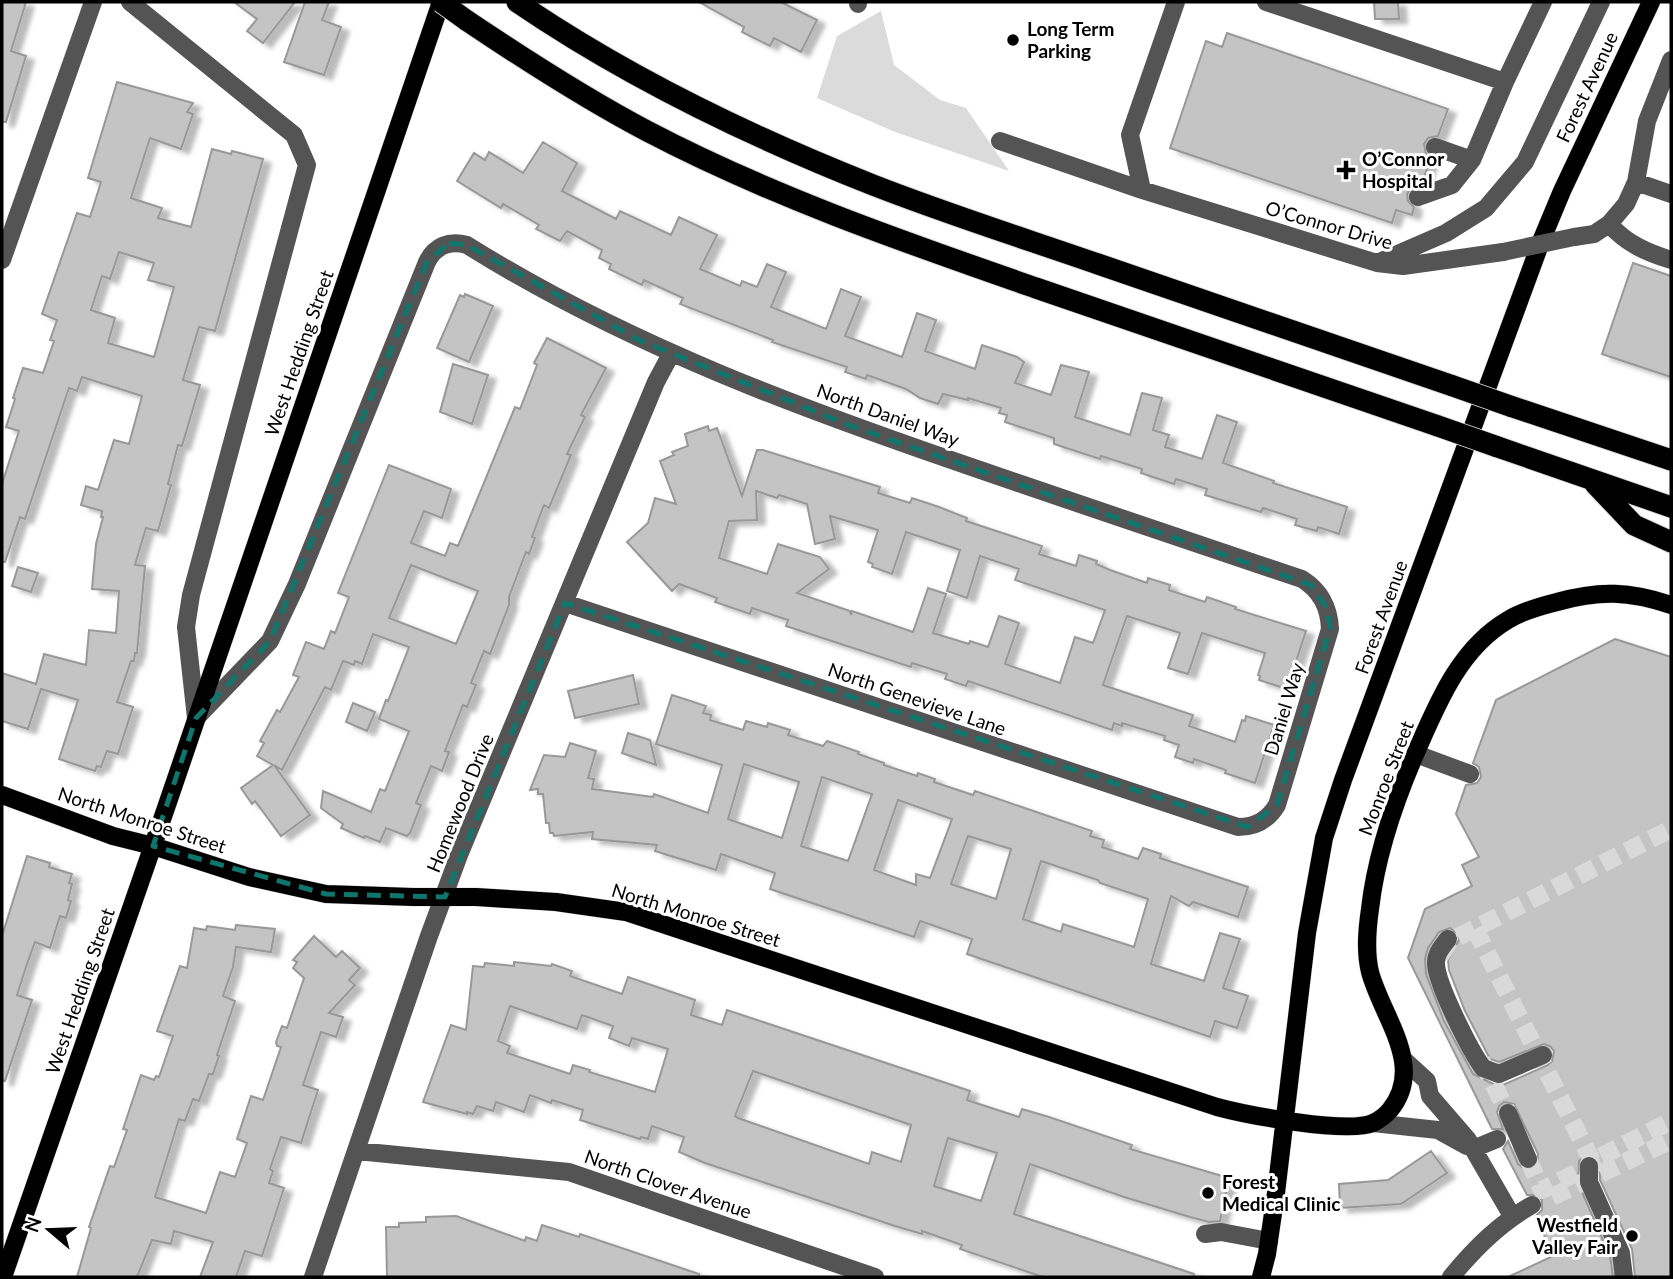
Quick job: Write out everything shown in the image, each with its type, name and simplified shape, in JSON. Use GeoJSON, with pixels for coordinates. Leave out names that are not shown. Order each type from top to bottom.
{"type":"FeatureCollection","features":[{"type":"Feature","properties":{"kind":"highway"},"geometry":{"type":"LineString","coordinates":[[441,2],[576,91],[646,131],[796,200],[932,252],[1671,507]]}},
{"type":"Feature","properties":{"kind":"highway"},"geometry":{"type":"LineString","coordinates":[[517,2],[597,53],[666,91],[818,163],[936,208],[1671,460]]}},
{"type":"Feature","properties":{"kind":"highway"},"geometry":{"type":"LineString","coordinates":[[1591,480],[1634,525],[1671,542]]}},
{"type":"Feature","properties":{"kind":"main road","name":"West Hedding Street"},"geometry":{"type":"LineString","coordinates":[[3,1277],[441,2]]}},
{"type":"Feature","properties":{"kind":"main road","name":"Forest Avenue"},"geometry":{"type":"LineString","coordinates":[[1261,1277],[1269,1241],[1307,933],[1324,838],[1542,239],[1651,2]]}},
{"type":"Feature","properties":{"kind":"main road","name":"Monroe Street"},"geometry":{"type":"LineString","coordinates":[[1373,1123],[1387,1113],[1403,1091],[1404,1060],[1371,973],[1367,953],[1373,887],[1391,817],[1439,698],[1462,664],[1485,638],[1508,619],[1542,606],[1596,593],[1643,596],[1671,605]]}},
{"type":"Feature","properties":{"kind":"main road","name":"North Monroe Street"},"geometry":{"type":"LineString","coordinates":[[2,796],[113,836],[249,877],[326,894],[556,902],[626,912],[1146,1084],[1239,1112],[1284,1121]]}},
{"type":"Feature","properties":{"kind":"main road"},"geometry":{"type":"LineString","coordinates":[[1284,1121],[1355,1126],[1373,1123]]}},
{"type":"Feature","properties":{"kind":"street"},"geometry":{"type":"LineString","coordinates":[[4,248],[93,2]]}},
{"type":"Feature","properties":{"kind":"street","name":"West Hedding Street"},"geometry":{"type":"LineString","coordinates":[[130,2],[294,135],[307,165],[191,595],[186,627],[197,718]]}},
{"type":"Feature","properties":{"kind":"street"},"geometry":{"type":"LineString","coordinates":[[1142,190],[1130,135],[1176,2]]}},
{"type":"Feature","properties":{"kind":"street"},"geometry":{"type":"LineString","coordinates":[[1266,2],[1505,82]]}},
{"type":"Feature","properties":{"kind":"street"},"geometry":{"type":"LineString","coordinates":[[1418,197],[1452,185],[1472,160],[1543,2]]}},
{"type":"Feature","properties":{"kind":"street"},"geometry":{"type":"LineString","coordinates":[[1377,263],[1446,233],[1486,208],[1524,162],[1601,2]]}},
{"type":"Feature","properties":{"kind":"street"},"geometry":{"type":"LineString","coordinates":[[1671,60],[1647,121],[1636,181],[1626,204],[1609,224],[1623,239],[1642,250],[1671,260]]}},
{"type":"Feature","properties":{"kind":"street","name":"O’Connor Drive"},"geometry":{"type":"LineString","coordinates":[[1000,141],[1142,190],[1377,263],[1403,266],[1503,252],[1594,234],[1609,224]]}},
{"type":"Feature","properties":{"kind":"street"},"geometry":{"type":"LineString","coordinates":[[1435,147],[1472,160]]}},
{"type":"Feature","properties":{"kind":"street"},"geometry":{"type":"LineString","coordinates":[[1636,181],[1671,194]]}},
{"type":"Feature","properties":{"kind":"street","name":"West Hedding Street"},"geometry":{"type":"LineString","coordinates":[[197,718],[271,641],[297,584],[428,262],[436,250],[449,243]]}},
{"type":"Feature","properties":{"kind":"street","name":"North Daniel Way"},"geometry":{"type":"LineString","coordinates":[[449,243],[467,245],[572,305],[671,354],[850,426],[1302,579],[1322,598]]}},
{"type":"Feature","properties":{"kind":"street","name":"Homewood Drive"},"geometry":{"type":"LineString","coordinates":[[313,1277],[459,855],[656,382],[671,354]]}},
{"type":"Feature","properties":{"kind":"street","name":"Daniel Way"},"geometry":{"type":"LineString","coordinates":[[1257,824],[1272,813],[1277,805],[1331,629],[1322,598]]}},
{"type":"Feature","properties":{"kind":"street","name":"North Genevieve Lane"},"geometry":{"type":"LineString","coordinates":[[565,603],[1229,825],[1248,827],[1257,824]]}},
{"type":"Feature","properties":{"kind":"street"},"geometry":{"type":"LineString","coordinates":[[1416,754],[1470,774]]}},
{"type":"Feature","properties":{"kind":"street"},"geometry":{"type":"LineString","coordinates":[[1448,939],[1438,952],[1436,963],[1439,981],[1483,1068],[1499,1074],[1543,1055]]}},
{"type":"Feature","properties":{"kind":"street"},"geometry":{"type":"LineString","coordinates":[[1404,1060],[1427,1081],[1430,1096],[1468,1140],[1512,1216]]}},
{"type":"Feature","properties":{"kind":"street"},"geometry":{"type":"LineString","coordinates":[[1508,1113],[1528,1159]]}},
{"type":"Feature","properties":{"kind":"street"},"geometry":{"type":"LineString","coordinates":[[1373,1123],[1437,1130],[1473,1149]]}},
{"type":"Feature","properties":{"kind":"street"},"geometry":{"type":"LineString","coordinates":[[1473,1149],[1497,1139]]}},
{"type":"Feature","properties":{"kind":"street","name":"North Clover Avenue"},"geometry":{"type":"LineString","coordinates":[[358,1151],[569,1172],[874,1277]]}},
{"type":"Feature","properties":{"kind":"street"},"geometry":{"type":"LineString","coordinates":[[1589,1166],[1589,1182],[1621,1253],[1624,1277]]}},
{"type":"Feature","properties":{"kind":"street"},"geometry":{"type":"LineString","coordinates":[[1451,1277],[1477,1246],[1512,1216],[1532,1205]]}},
{"type":"Feature","properties":{"kind":"street"},"geometry":{"type":"LineString","coordinates":[[1205,1234],[1221,1232],[1269,1241]]}},
{"type":"Feature","properties":{"kind":"highlighted area"},"geometry":{"type":"Polygon","coordinates":[[[449,243],[467,245],[639,340],[851,426],[1311,585],[1327,608],[1330,629],[1277,805],[1248,827],[565,603],[445,897],[326,894],[153,846],[196,718],[270,641],[427,262],[449,243]]]}},
{"type":"Feature","properties":{"kind":"shaded area"},"geometry":{"type":"Polygon","coordinates":[[[881,11],[894,65],[940,100],[966,108],[1009,171],[895,132],[817,98],[837,36],[881,11]]]}},
{"type":"Feature","properties":{"kind":"building"},"geometry":{"type":"Polygon","coordinates":[[[2,2],[26,2],[11,51],[26,56],[6,122],[2,122],[2,2]]]}},
{"type":"Feature","properties":{"kind":"building"},"geometry":{"type":"Polygon","coordinates":[[[234,2],[295,2],[263,43],[247,31],[257,19],[234,2]]]}},
{"type":"Feature","properties":{"kind":"building"},"geometry":{"type":"Polygon","coordinates":[[[305,2],[329,2],[322,20],[341,27],[324,75],[284,62],[305,2]]]}},
{"type":"Feature","properties":{"kind":"building"},"geometry":{"type":"Polygon","coordinates":[[[699,2],[781,2],[817,20],[801,52],[774,38],[770,46],[742,32],[744,27],[699,2]]]}},
{"type":"Feature","properties":{"kind":"building"},"geometry":{"type":"Polygon","coordinates":[[[1374,2],[1398,2],[1399,19],[1375,19],[1374,2]]]}},
{"type":"Feature","properties":{"kind":"building"},"geometry":{"type":"Polygon","coordinates":[[[1227,33],[1448,109],[1438,136],[1428,138],[1424,144],[1426,154],[1431,158],[1422,183],[1410,189],[1407,194],[1408,201],[1414,207],[1412,215],[1396,210],[1392,223],[1170,148],[1206,41],[1222,47],[1227,33]]]}},
{"type":"Feature","properties":{"kind":"building"},"geometry":{"type":"Polygon","coordinates":[[[117,82],[193,103],[187,112],[193,114],[181,149],[150,138],[131,198],[162,208],[158,218],[191,227],[212,149],[263,159],[215,331],[199,327],[183,380],[200,385],[182,446],[178,445],[168,484],[171,485],[158,531],[146,528],[135,565],[145,566],[137,653],[134,661],[131,661],[117,702],[133,707],[118,754],[107,751],[101,767],[97,766],[95,771],[59,759],[78,700],[41,689],[28,729],[2,721],[2,673],[36,684],[44,654],[86,665],[89,630],[116,633],[119,591],[92,589],[102,511],[81,505],[86,486],[98,490],[114,440],[129,444],[142,396],[82,377],[77,391],[69,388],[25,519],[20,517],[5,562],[2,562],[2,484],[19,431],[6,427],[23,368],[43,373],[54,341],[50,340],[57,320],[42,314],[77,213],[90,217],[101,182],[88,178],[117,82]],[[119,252],[110,279],[102,276],[91,310],[115,318],[108,343],[154,357],[174,287],[148,280],[154,263],[119,252]]]}},
{"type":"Feature","properties":{"kind":"building"},"geometry":{"type":"Polygon","coordinates":[[[543,142],[577,163],[562,191],[616,219],[620,211],[671,235],[679,217],[717,235],[700,269],[740,286],[742,281],[757,287],[767,264],[786,272],[771,307],[826,329],[841,289],[861,297],[845,336],[902,357],[917,313],[936,320],[925,351],[975,369],[982,345],[1017,357],[1024,362],[1015,383],[1051,395],[1061,365],[1089,372],[1075,417],[1130,435],[1142,393],[1162,398],[1153,430],[1169,435],[1165,447],[1202,459],[1217,415],[1237,422],[1223,463],[1274,481],[1273,483],[1347,507],[1339,534],[1318,527],[1317,531],[1295,525],[1297,519],[1263,508],[1261,512],[1205,495],[1207,489],[1176,479],[1174,484],[1141,473],[1142,469],[1054,444],[1054,438],[1005,422],[1007,415],[999,413],[1001,408],[943,394],[938,404],[867,375],[866,379],[845,372],[847,367],[772,342],[773,340],[680,304],[683,298],[644,280],[642,285],[609,269],[611,264],[599,258],[602,250],[567,231],[560,241],[536,229],[539,225],[503,204],[501,208],[457,181],[474,153],[485,160],[489,152],[523,173],[543,142]]]}},
{"type":"Feature","properties":{"kind":"building"},"geometry":{"type":"Polygon","coordinates":[[[1633,263],[1671,276],[1671,377],[1602,354],[1633,263]]]}},
{"type":"Feature","properties":{"kind":"building"},"geometry":{"type":"Polygon","coordinates":[[[465,294],[493,306],[469,362],[437,348],[460,295],[464,297],[465,294]]]}},
{"type":"Feature","properties":{"kind":"building"},"geometry":{"type":"Polygon","coordinates":[[[547,338],[606,368],[581,415],[585,417],[567,454],[571,455],[549,508],[544,505],[532,537],[535,538],[529,554],[526,552],[490,654],[484,651],[471,683],[476,685],[467,707],[463,705],[445,751],[449,752],[442,771],[431,766],[416,803],[421,805],[410,833],[407,836],[386,828],[380,842],[365,836],[364,838],[341,828],[343,824],[321,808],[323,791],[371,812],[380,789],[385,791],[409,731],[379,719],[409,647],[373,634],[362,664],[355,661],[354,665],[343,661],[331,690],[325,687],[282,770],[274,765],[310,815],[281,836],[255,801],[252,804],[241,788],[273,765],[257,756],[264,743],[260,741],[299,677],[293,675],[306,642],[324,649],[331,631],[335,633],[349,597],[338,593],[389,465],[451,489],[442,518],[424,511],[411,543],[445,556],[450,543],[458,546],[515,407],[520,409],[537,365],[534,363],[547,338]],[[411,565],[389,618],[456,644],[478,591],[411,565]]]}},
{"type":"Feature","properties":{"kind":"building"},"geometry":{"type":"Polygon","coordinates":[[[453,364],[488,375],[472,424],[440,412],[453,364]]]}},
{"type":"Feature","properties":{"kind":"building"},"geometry":{"type":"Polygon","coordinates":[[[708,426],[709,431],[717,428],[742,496],[757,450],[763,450],[880,487],[878,493],[910,503],[912,498],[939,507],[967,518],[966,521],[1042,546],[1039,554],[1076,566],[1079,555],[1147,583],[1148,578],[1170,585],[1169,590],[1205,602],[1207,597],[1236,607],[1235,609],[1306,631],[1287,689],[1259,680],[1265,653],[1202,633],[1188,674],[1168,668],[1180,633],[1127,616],[1103,685],[1193,715],[1189,726],[1235,742],[1242,720],[1245,721],[1246,716],[1274,725],[1255,783],[1194,759],[1193,763],[1175,757],[1179,745],[1164,740],[1165,736],[1122,723],[1122,726],[1114,723],[1112,730],[968,681],[966,686],[945,679],[947,674],[912,663],[911,667],[786,626],[788,620],[752,608],[750,614],[715,602],[717,598],[679,584],[672,591],[627,542],[648,523],[655,498],[676,504],[660,461],[674,455],[672,452],[688,446],[685,434],[708,426]],[[756,491],[757,520],[729,521],[719,558],[767,574],[778,544],[820,557],[829,569],[797,593],[850,611],[851,615],[852,611],[913,632],[928,588],[946,594],[933,633],[988,647],[999,616],[1019,623],[1005,664],[1060,683],[1075,637],[1093,643],[1105,610],[1015,580],[1019,569],[980,556],[967,598],[947,591],[960,550],[906,532],[892,574],[872,567],[873,564],[868,562],[878,530],[830,516],[835,539],[815,544],[807,504],[779,495],[777,498],[756,491]]]}},
{"type":"Feature","properties":{"kind":"building"},"geometry":{"type":"Polygon","coordinates":[[[18,567],[38,573],[31,592],[12,586],[18,567]]]}},
{"type":"Feature","properties":{"kind":"building"},"geometry":{"type":"Polygon","coordinates":[[[1615,639],[1671,657],[1671,1277],[1635,1277],[1632,1249],[1600,1180],[1599,1161],[1590,1155],[1579,1161],[1578,1183],[1610,1256],[1613,1277],[1508,1277],[1553,1256],[1536,1216],[1542,1210],[1542,1200],[1537,1195],[1527,1195],[1503,1149],[1508,1141],[1518,1164],[1526,1170],[1537,1166],[1538,1154],[1514,1104],[1504,1102],[1499,1106],[1497,1112],[1503,1129],[1492,1129],[1408,958],[1425,909],[1472,886],[1462,865],[1479,857],[1456,814],[1466,785],[1477,783],[1481,777],[1479,767],[1473,763],[1496,700],[1615,639]],[[1450,928],[1439,932],[1428,948],[1425,959],[1426,974],[1444,1021],[1473,1074],[1495,1085],[1503,1085],[1548,1065],[1552,1061],[1554,1051],[1544,1044],[1499,1062],[1490,1059],[1465,1011],[1449,970],[1448,960],[1459,940],[1458,934],[1450,928]]]}},
{"type":"Feature","properties":{"kind":"building"},"geometry":{"type":"Polygon","coordinates":[[[633,675],[639,704],[575,718],[568,691],[633,675]]]}},
{"type":"Feature","properties":{"kind":"building"},"geometry":{"type":"Polygon","coordinates":[[[672,695],[706,706],[703,713],[711,715],[710,720],[743,730],[746,721],[767,727],[768,723],[790,730],[788,735],[823,746],[827,741],[859,752],[858,754],[884,765],[935,779],[934,782],[973,795],[975,791],[1092,831],[1090,836],[1104,840],[1102,847],[1138,859],[1143,848],[1161,854],[1160,858],[1248,887],[1238,917],[1193,902],[1189,906],[1171,896],[1151,964],[1204,981],[1220,933],[1240,939],[1223,988],[1248,996],[1237,1028],[1215,1021],[1210,1037],[967,954],[972,939],[932,925],[920,921],[914,937],[770,889],[775,873],[721,854],[716,870],[655,851],[657,845],[592,839],[593,832],[554,836],[550,833],[549,823],[546,823],[543,794],[538,794],[538,789],[530,790],[544,755],[565,757],[570,743],[596,751],[588,778],[594,779],[592,789],[653,797],[654,794],[708,813],[722,765],[656,744],[672,695]],[[744,764],[728,819],[782,838],[799,782],[744,764]],[[822,777],[801,846],[848,861],[872,794],[822,777]],[[898,800],[874,870],[916,885],[916,874],[930,878],[952,819],[898,800]],[[968,836],[951,884],[996,899],[1011,849],[968,836]],[[1041,861],[1023,919],[1061,932],[1063,924],[1134,947],[1148,899],[1041,861]]]}},
{"type":"Feature","properties":{"kind":"building"},"geometry":{"type":"Polygon","coordinates":[[[353,703],[375,712],[367,731],[346,722],[353,703]]]}},
{"type":"Feature","properties":{"kind":"building"},"geometry":{"type":"Polygon","coordinates":[[[628,733],[650,740],[656,765],[622,753],[628,733]]]}},
{"type":"Feature","properties":{"kind":"building"},"geometry":{"type":"Polygon","coordinates":[[[27,856],[72,874],[68,900],[71,901],[66,918],[60,916],[50,948],[35,942],[17,995],[32,1000],[5,1081],[2,1081],[2,936],[27,856]]]}},
{"type":"Feature","properties":{"kind":"building"},"geometry":{"type":"Polygon","coordinates":[[[236,925],[275,929],[271,952],[236,947],[233,967],[223,996],[235,1001],[217,1055],[219,1056],[199,1101],[193,1099],[185,1121],[179,1119],[155,1197],[206,1213],[220,1172],[235,1177],[247,1143],[237,1139],[251,1096],[263,1100],[281,1047],[277,1046],[276,1042],[282,1026],[287,1028],[304,978],[293,968],[297,962],[293,960],[314,936],[336,957],[342,951],[360,968],[349,980],[355,985],[329,1013],[343,1017],[336,1037],[321,1032],[303,1085],[318,1090],[301,1143],[281,1137],[270,1169],[273,1171],[269,1183],[284,1188],[262,1256],[245,1251],[236,1277],[200,1277],[213,1242],[174,1231],[171,1244],[152,1240],[137,1277],[77,1277],[91,1228],[89,1227],[110,1166],[114,1167],[127,1130],[123,1129],[141,1075],[154,1080],[156,1076],[159,1077],[173,1036],[157,1031],[180,966],[187,968],[194,928],[206,930],[207,926],[235,930],[236,925]]]}},
{"type":"Feature","properties":{"kind":"building"},"geometry":{"type":"Polygon","coordinates":[[[514,962],[552,964],[572,971],[570,976],[622,994],[628,977],[695,1000],[691,1015],[722,1025],[727,1010],[970,1091],[967,1100],[1019,1117],[1022,1109],[1049,1117],[1132,1145],[1130,1149],[1229,1178],[1220,1221],[1209,1222],[1190,1217],[1030,1164],[1014,1214],[1194,1274],[1193,1277],[1043,1277],[960,1249],[962,1245],[922,1231],[922,1234],[895,1226],[705,1163],[679,1152],[684,1137],[652,1126],[648,1139],[640,1139],[580,1120],[583,1110],[530,1095],[524,1112],[496,1102],[493,1111],[477,1106],[473,1114],[467,1114],[423,1102],[451,1025],[466,1030],[473,966],[484,967],[485,963],[514,966],[514,962]],[[510,1006],[498,1041],[510,1046],[507,1053],[570,1074],[573,1065],[655,1092],[668,1049],[632,1038],[629,1046],[609,1038],[613,1026],[582,1015],[577,1029],[510,1006]],[[753,1071],[735,1116],[869,1164],[872,1152],[901,1162],[911,1125],[753,1071]],[[948,1138],[934,1186],[981,1201],[997,1153],[948,1138]]]}},
{"type":"Feature","properties":{"kind":"building"},"geometry":{"type":"Polygon","coordinates":[[[1431,1151],[1447,1173],[1401,1204],[1340,1208],[1339,1184],[1388,1180],[1431,1151]]]}},
{"type":"Feature","properties":{"kind":"building"},"geometry":{"type":"Polygon","coordinates":[[[456,1216],[525,1241],[526,1237],[537,1241],[542,1225],[579,1237],[580,1234],[699,1274],[699,1277],[387,1277],[386,1227],[399,1227],[399,1223],[426,1222],[426,1217],[456,1216]]]}},
{"type":"Feature","properties":{"kind":"tunnel"},"geometry":{"type":"LineString","coordinates":[[1440,956],[1450,941],[1671,829]]}},
{"type":"Feature","properties":{"kind":"tunnel"},"geometry":{"type":"LineString","coordinates":[[1475,929],[1592,1161],[1671,1121]]}},
{"type":"Feature","properties":{"kind":"tunnel"},"geometry":{"type":"LineString","coordinates":[[1481,1060],[1508,1113]]}},
{"type":"Feature","properties":{"kind":"tunnel"},"geometry":{"type":"LineString","coordinates":[[1552,1197],[1671,1140]]}},
{"type":"Feature","properties":{"kind":"tunnel"},"geometry":{"type":"LineString","coordinates":[[1528,1159],[1542,1190],[1602,1160]]}},
{"type":"Feature","properties":{"kind":"place","name":"Long Term Parking"},"geometry":{"type":"Point","coordinates":[1013,40]}},
{"type":"Feature","properties":{"kind":"place","name":"O’Connor Hospital"},"geometry":{"type":"Point","coordinates":[1346,170]}},
{"type":"Feature","properties":{"kind":"place","name":"Forest Medical Clinic"},"geometry":{"type":"Point","coordinates":[1208,1193]}},
{"type":"Feature","properties":{"kind":"place","name":"Westfield Valley Fair"},"geometry":{"type":"Point","coordinates":[1632,1236]}}]}
